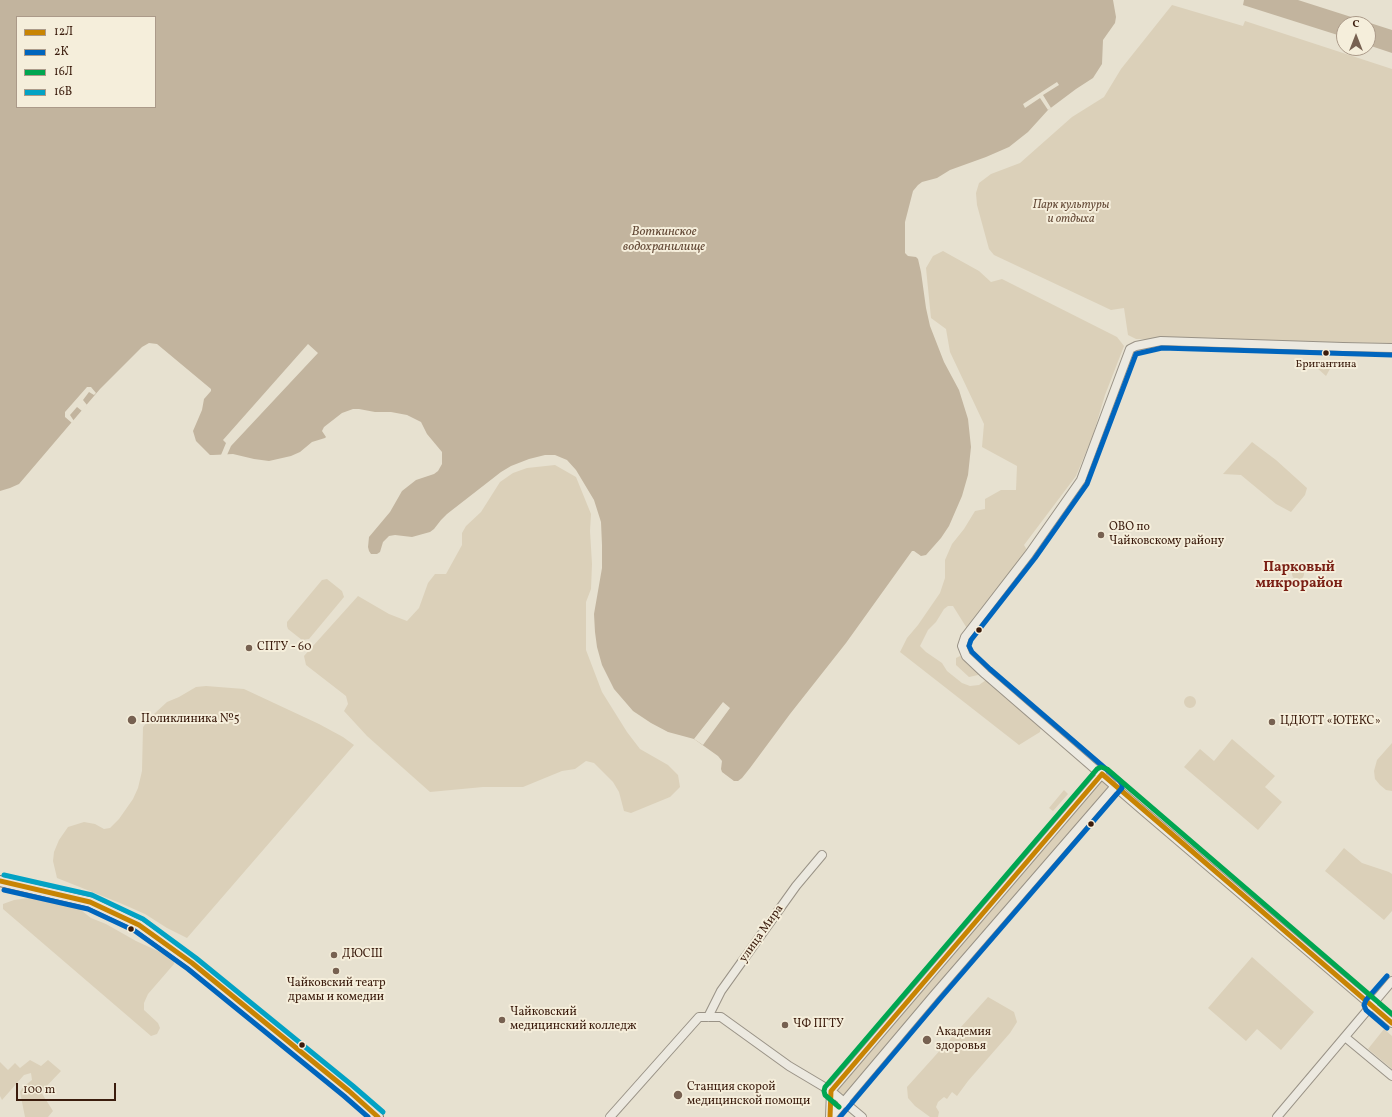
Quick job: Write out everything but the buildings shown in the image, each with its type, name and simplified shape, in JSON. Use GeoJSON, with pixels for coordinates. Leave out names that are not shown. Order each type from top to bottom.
{"type":"FeatureCollection","features":[{"type":"Feature","properties":{"kind":"main road"},"geometry":{"type":"LineString","coordinates":[[1,882],[90,902],[139,925],[192,963],[349,1091],[378,1117]]}},
{"type":"Feature","properties":{"kind":"street"},"geometry":{"type":"LineString","coordinates":[[1392,348],[1161,340],[1136,346],[1130,349],[1081,480],[1029,554],[965,637],[962,646],[966,656],[985,674],[1392,1023]]}},
{"type":"Feature","properties":{"kind":"street"},"geometry":{"type":"LineString","coordinates":[[831,1117],[831,1091],[1102,774]]}},
{"type":"Feature","properties":{"kind":"street"},"geometry":{"type":"LineString","coordinates":[[831,1117],[1115,786]]}},
{"type":"Feature","properties":{"kind":"street","name":"улица Мира"},"geometry":{"type":"LineString","coordinates":[[708,1017],[721,991],[796,886],[822,855]]}},
{"type":"Feature","properties":{"kind":"street"},"geometry":{"type":"LineString","coordinates":[[1277,1117],[1392,980]]}},
{"type":"Feature","properties":{"kind":"street"},"geometry":{"type":"LineString","coordinates":[[610,1117],[699,1017],[721,1017],[789,1066],[831,1091],[862,1117]]}},
{"type":"Feature","properties":{"kind":"street"},"geometry":{"type":"LineString","coordinates":[[1345,1037],[1392,1076]]}},
{"type":"Feature","properties":{"kind":"green space","name":"Парк культуры и отдыха"},"geometry":{"type":"Polygon","coordinates":[[[1172,5],[1243,26],[1245,21],[1336,51],[1336,56],[1352,56],[1392,69],[1392,343],[1136,339],[1128,335],[1124,308],[1111,310],[994,255],[989,249],[977,205],[976,193],[979,183],[991,174],[1020,163],[1072,117],[1104,97],[1121,69],[1172,5]]]}},
{"type":"Feature","properties":{"kind":"green space"},"geometry":{"type":"Polygon","coordinates":[[[943,251],[979,271],[991,282],[1002,279],[1117,337],[1124,346],[1105,395],[1093,435],[1076,476],[1024,545],[1027,550],[968,630],[953,606],[948,606],[928,630],[920,646],[942,663],[947,671],[962,683],[970,686],[979,685],[986,680],[1041,727],[1040,732],[1019,745],[900,652],[907,638],[940,593],[945,578],[945,560],[952,544],[964,529],[975,511],[985,509],[985,499],[1001,490],[1016,490],[1017,466],[982,447],[984,424],[950,352],[946,329],[931,318],[926,268],[933,256],[943,251]]]}},
{"type":"Feature","properties":{"kind":"green space"},"geometry":{"type":"Polygon","coordinates":[[[1317,363],[1331,363],[1331,367],[1326,376],[1317,368],[1317,363]]]}},
{"type":"Feature","properties":{"kind":"green space"},"geometry":{"type":"Polygon","coordinates":[[[1252,442],[1276,460],[1307,488],[1305,495],[1291,512],[1276,504],[1241,475],[1223,474],[1252,442]]]}},
{"type":"Feature","properties":{"kind":"green space"},"geometry":{"type":"Polygon","coordinates":[[[555,465],[576,477],[591,514],[590,531],[592,564],[591,589],[586,602],[586,650],[602,692],[627,732],[640,749],[668,765],[678,775],[680,787],[670,797],[631,813],[624,811],[619,792],[613,782],[594,763],[586,761],[575,769],[562,771],[523,787],[483,787],[430,792],[367,736],[344,711],[348,704],[346,696],[306,665],[304,656],[358,596],[389,614],[407,621],[419,608],[428,583],[435,574],[446,574],[462,545],[462,533],[466,526],[481,512],[500,482],[513,473],[527,468],[555,465]]]}},
{"type":"Feature","properties":{"kind":"green space"},"geometry":{"type":"Polygon","coordinates":[[[1296,568],[1300,568],[1304,574],[1300,580],[1296,580],[1292,576],[1292,572],[1296,568]]]}},
{"type":"Feature","properties":{"kind":"green space"},"geometry":{"type":"Polygon","coordinates":[[[327,579],[342,591],[344,597],[309,639],[302,640],[288,629],[287,622],[322,580],[327,579]]]}},
{"type":"Feature","properties":{"kind":"green space"},"geometry":{"type":"Polygon","coordinates":[[[960,656],[964,657],[978,673],[978,675],[969,677],[956,665],[956,658],[960,656]]]}},
{"type":"Feature","properties":{"kind":"green space"},"geometry":{"type":"Polygon","coordinates":[[[206,686],[244,689],[319,724],[343,737],[354,745],[187,938],[167,928],[145,914],[57,878],[53,861],[54,852],[59,840],[68,827],[84,822],[95,824],[104,829],[110,828],[119,819],[133,799],[138,788],[142,771],[143,727],[167,702],[196,687],[206,686]]]}},
{"type":"Feature","properties":{"kind":"green space"},"geometry":{"type":"Polygon","coordinates":[[[1188,696],[1192,696],[1196,702],[1192,708],[1188,708],[1184,704],[1184,700],[1188,696]]]}},
{"type":"Feature","properties":{"kind":"green space"},"geometry":{"type":"Polygon","coordinates":[[[1232,739],[1275,776],[1265,787],[1282,802],[1258,830],[1184,767],[1200,749],[1214,761],[1232,739]]]}},
{"type":"Feature","properties":{"kind":"green space"},"geometry":{"type":"Polygon","coordinates":[[[1392,743],[1392,791],[1386,790],[1380,785],[1375,779],[1374,771],[1377,760],[1392,743]]]}},
{"type":"Feature","properties":{"kind":"green space"},"geometry":{"type":"Polygon","coordinates":[[[1102,774],[1115,786],[844,1102],[831,1091],[1102,774]]]}},
{"type":"Feature","properties":{"kind":"green space"},"geometry":{"type":"Polygon","coordinates":[[[1064,790],[1068,794],[1053,811],[1049,808],[1064,790]]]}},
{"type":"Feature","properties":{"kind":"green space"},"geometry":{"type":"Polygon","coordinates":[[[1344,848],[1362,863],[1392,874],[1392,911],[1384,920],[1325,871],[1344,848]]]}},
{"type":"Feature","properties":{"kind":"green space"},"geometry":{"type":"Polygon","coordinates":[[[36,897],[77,907],[91,918],[173,958],[174,964],[148,994],[144,1003],[144,1010],[158,1023],[160,1028],[157,1034],[151,1036],[3,909],[3,904],[14,900],[36,897]]]}},
{"type":"Feature","properties":{"kind":"green space"},"geometry":{"type":"Polygon","coordinates":[[[1252,957],[1314,1012],[1281,1050],[1257,1029],[1246,1041],[1208,1008],[1252,957]]]}},
{"type":"Feature","properties":{"kind":"green space"},"geometry":{"type":"Polygon","coordinates":[[[988,997],[1014,1012],[1017,1022],[1010,1033],[968,1081],[957,1096],[952,1092],[947,1099],[944,1097],[938,1102],[936,1107],[939,1112],[938,1117],[930,1117],[915,1106],[908,1098],[907,1087],[988,997]]]}},
{"type":"Feature","properties":{"kind":"green space"},"geometry":{"type":"Polygon","coordinates":[[[1384,1029],[1392,1036],[1392,1069],[1368,1049],[1384,1029]]]}},
{"type":"Feature","properties":{"kind":"green space"},"geometry":{"type":"Polygon","coordinates":[[[30,1060],[41,1066],[48,1060],[61,1071],[41,1092],[53,1111],[48,1117],[25,1117],[20,1092],[23,1087],[32,1080],[31,1073],[24,1075],[2,1100],[0,1096],[0,1062],[8,1070],[15,1063],[20,1068],[30,1060]]]}},
{"type":"Feature","properties":{"kind":"water","name":"Воткинское водохранилище"},"geometry":{"type":"Polygon","coordinates":[[[0,0],[1113,0],[1116,17],[1115,23],[1103,40],[1102,64],[1093,78],[1048,110],[1028,132],[1009,147],[950,170],[937,178],[922,182],[913,191],[905,222],[905,253],[908,256],[916,257],[918,259],[930,326],[944,362],[959,390],[968,419],[971,447],[968,475],[962,496],[949,526],[941,538],[926,555],[921,556],[912,551],[846,643],[750,768],[738,781],[734,781],[722,772],[722,761],[718,756],[694,739],[668,732],[651,723],[633,711],[614,689],[602,665],[595,632],[594,614],[602,568],[601,522],[594,500],[576,470],[567,460],[555,455],[545,455],[529,459],[511,466],[447,514],[430,532],[412,537],[395,535],[389,536],[383,542],[380,552],[377,554],[371,554],[368,547],[369,537],[390,512],[402,491],[416,480],[434,474],[438,471],[442,464],[442,452],[427,434],[421,422],[407,415],[391,412],[375,412],[353,409],[342,413],[324,427],[322,431],[326,437],[325,438],[312,442],[300,452],[291,456],[269,461],[233,454],[210,455],[196,441],[193,431],[202,410],[204,399],[211,389],[157,344],[149,343],[142,347],[100,389],[19,484],[0,491],[0,0]]]}},
{"type":"Feature","properties":{"kind":"water"},"geometry":{"type":"Polygon","coordinates":[[[1244,0],[1298,0],[1348,16],[1336,16],[1336,34],[1243,5],[1244,0]]]}},
{"type":"Feature","properties":{"kind":"water"},"geometry":{"type":"Polygon","coordinates":[[[1376,25],[1392,30],[1392,53],[1376,48],[1376,25]]]}},
{"type":"Feature","properties":{"kind":"pier"},"geometry":{"type":"Polygon","coordinates":[[[1057,82],[1059,85],[1043,95],[1051,108],[1048,110],[1040,98],[1025,108],[1023,104],[1057,82]]]}},
{"type":"Feature","properties":{"kind":"pier"},"geometry":{"type":"Polygon","coordinates":[[[308,344],[318,353],[231,446],[227,455],[221,455],[226,443],[223,440],[308,344]]]}},
{"type":"Feature","properties":{"kind":"pier"},"geometry":{"type":"Polygon","coordinates":[[[87,387],[91,387],[96,393],[94,395],[89,392],[83,400],[87,405],[82,411],[77,407],[70,415],[74,421],[72,423],[65,417],[65,412],[87,387]]]}},
{"type":"Feature","properties":{"kind":"pier"},"geometry":{"type":"Polygon","coordinates":[[[723,702],[730,708],[703,745],[694,739],[723,702]]]}},
{"type":"Feature","properties":{"kind":"transit line","name":"2К"},"geometry":{"type":"LineString","coordinates":[[840,1117],[1122,788],[1120,781],[990,669],[972,652],[969,646],[971,640],[1035,558],[1087,484],[1136,354],[1162,348],[1392,355]]}},
{"type":"Feature","properties":{"kind":"transit line","name":"16Л"},"geometry":{"type":"LineString","coordinates":[[839,1107],[825,1095],[825,1087],[1097,769],[1101,767],[1107,769],[1392,1014]]}},
{"type":"Feature","properties":{"kind":"transit line","name":"12Л"},"geometry":{"type":"LineString","coordinates":[[830,1117],[831,1091],[1102,774],[1392,1023]]}},
{"type":"Feature","properties":{"kind":"transit line","name":"16В"},"geometry":{"type":"LineString","coordinates":[[4,875],[92,895],[143,919],[196,958],[383,1112]]}},
{"type":"Feature","properties":{"kind":"transit line","name":"12Л"},"geometry":{"type":"LineString","coordinates":[[0,881],[90,902],[139,925],[192,963],[349,1091],[378,1117]]}},
{"type":"Feature","properties":{"kind":"transit line","name":"2К"},"geometry":{"type":"LineString","coordinates":[[4,890],[88,909],[135,931],[188,969],[368,1117]]}},
{"type":"Feature","properties":{"kind":"transit line","name":"2К"},"geometry":{"type":"LineString","coordinates":[[1387,976],[1366,1000],[1364,1005],[1366,1010],[1387,1028]]}},
{"type":"Feature","properties":{"kind":"place","name":"Бригантина"},"geometry":{"type":"Point","coordinates":[1326,353]}},
{"type":"Feature","properties":{"kind":"place","name":"ОВО по Чайковскому району"},"geometry":{"type":"Point","coordinates":[1101,535]}},
{"type":"Feature","properties":{"kind":"place","name":"СПТУ - 60"},"geometry":{"type":"Point","coordinates":[249,648]}},
{"type":"Feature","properties":{"kind":"place","name":"Поликлиника №5"},"geometry":{"type":"Point","coordinates":[132,720]}},
{"type":"Feature","properties":{"kind":"place","name":"ЦДЮТТ «ЮТЕКС»"},"geometry":{"type":"Point","coordinates":[1272,722]}},
{"type":"Feature","properties":{"kind":"place","name":"ДЮСШ"},"geometry":{"type":"Point","coordinates":[334,955]}},
{"type":"Feature","properties":{"kind":"place","name":"Чайковский театр драмы и комедии"},"geometry":{"type":"Point","coordinates":[336,971]}},
{"type":"Feature","properties":{"kind":"place","name":"Чайковский медицинский колледж"},"geometry":{"type":"Point","coordinates":[502,1020]}},
{"type":"Feature","properties":{"kind":"place","name":"ЧФ ПГТУ"},"geometry":{"type":"Point","coordinates":[785,1025]}},
{"type":"Feature","properties":{"kind":"place","name":"Академия здоровья"},"geometry":{"type":"Point","coordinates":[927,1040]}},
{"type":"Feature","properties":{"kind":"place","name":"Станция скорой медицинской помощи"},"geometry":{"type":"Point","coordinates":[678,1095]}},
{"type":"Feature","properties":{"kind":"district","name":"Парковый микрорайон"},"geometry":{"type":"Point","coordinates":[1299,576]}}]}
